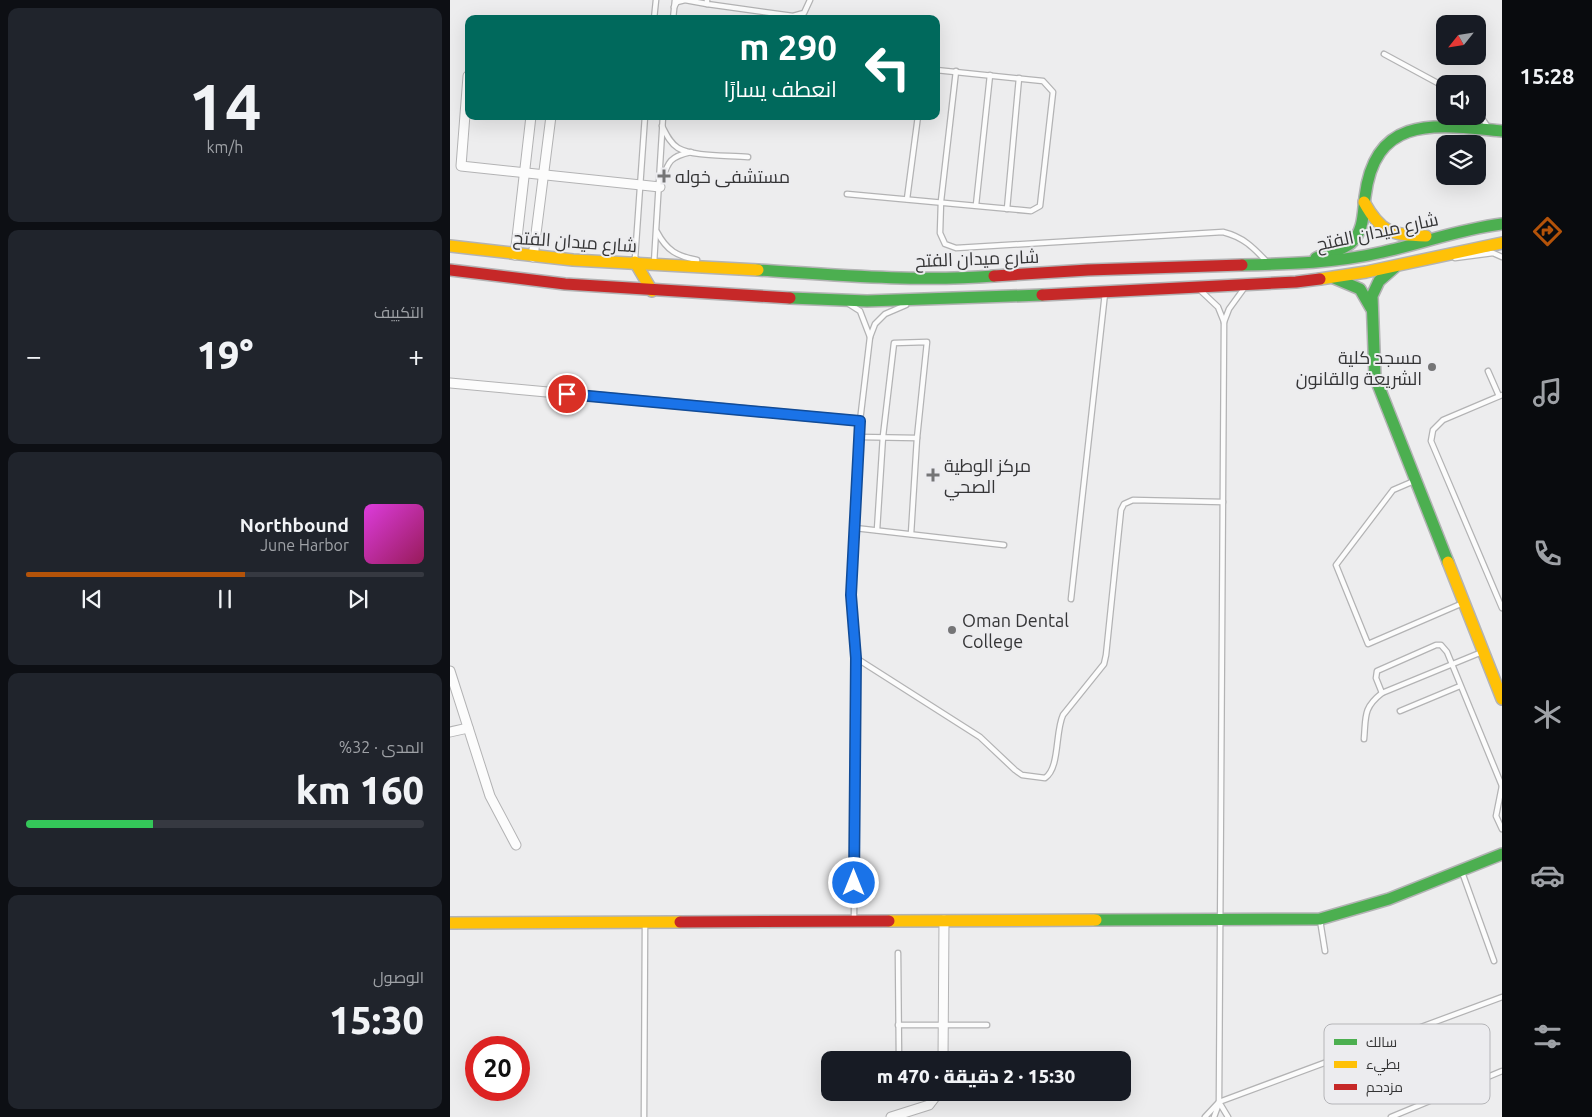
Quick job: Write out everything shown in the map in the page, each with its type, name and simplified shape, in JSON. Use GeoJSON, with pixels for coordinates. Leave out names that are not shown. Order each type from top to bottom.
{"type":"FeatureCollection","features":[{"type":"Feature","properties":{"kind":"main road"},"geometry":{"type":"LineString","coordinates":[[1305,263],[1350,243],[1361,228],[1367,177],[1373,158],[1386,143],[1408,130],[1431,126],[1496,131]]}},
{"type":"Feature","properties":{"kind":"main road"},"geometry":{"type":"LineString","coordinates":[[1364,202],[1378,226],[1386,232],[1397,236],[1442,236]]}},
{"type":"Feature","properties":{"kind":"main road","name":"شارع ميدان الفتح"},"geometry":{"type":"LineString","coordinates":[[450,246],[533,257],[867,277],[956,279],[1088,270],[1324,263],[1383,252],[1476,227],[1502,224]]}},
{"type":"Feature","properties":{"kind":"main road","name":"شارع ميدان الفتح"},"geometry":{"type":"LineString","coordinates":[[450,270],[565,284],[652,291],[838,300],[919,300],[1196,288],[1332,277],[1397,266],[1502,243]]}},
{"type":"Feature","properties":{"kind":"main road"},"geometry":{"type":"LineString","coordinates":[[635,262],[652,291]]}},
{"type":"Feature","properties":{"kind":"main road"},"geometry":{"type":"LineString","coordinates":[[632,288],[635,262]]}},
{"type":"Feature","properties":{"kind":"main road"},"geometry":{"type":"LineString","coordinates":[[632,288],[644,279],[654,264]]}},
{"type":"Feature","properties":{"kind":"main road"},"geometry":{"type":"LineString","coordinates":[[652,291],[654,264]]}},
{"type":"Feature","properties":{"kind":"main road"},"geometry":{"type":"LineString","coordinates":[[1397,266],[1379,281],[1372,296],[1375,378],[1502,699]]}},
{"type":"Feature","properties":{"kind":"main road"},"geometry":{"type":"LineString","coordinates":[[1332,277],[1360,290],[1371,308]]}},
{"type":"Feature","properties":{"kind":"main road"},"geometry":{"type":"LineString","coordinates":[[450,923],[1320,919],[1396,898],[1502,854]]}},
{"type":"Feature","properties":{"kind":"street"},"geometry":{"type":"LineString","coordinates":[[465,115],[461,166],[660,187]]}},
{"type":"Feature","properties":{"kind":"street"},"geometry":{"type":"LineString","coordinates":[[515,255],[531,120]]}},
{"type":"Feature","properties":{"kind":"street"},"geometry":{"type":"LineString","coordinates":[[533,257],[551,120]]}},
{"type":"Feature","properties":{"kind":"street"},"geometry":{"type":"LineString","coordinates":[[450,383],[860,421]]}},
{"type":"Feature","properties":{"kind":"street"},"geometry":{"type":"LineString","coordinates":[[450,671],[490,796],[516,846]]}},
{"type":"Feature","properties":{"kind":"street"},"geometry":{"type":"LineString","coordinates":[[450,732],[468,728]]}},
{"type":"Feature","properties":{"kind":"street"},"geometry":{"type":"LineString","coordinates":[[943,1051],[944,920]]}},
{"type":"Feature","properties":{"kind":"street"},"geometry":{"type":"LineString","coordinates":[[891,1117],[929,1105],[932,1101]]}},
{"type":"Feature","properties":{"kind":"lane"},"geometry":{"type":"LineString","coordinates":[[654,15],[656,0]]}},
{"type":"Feature","properties":{"kind":"lane"},"geometry":{"type":"LineString","coordinates":[[673,15],[675,0]]}},
{"type":"Feature","properties":{"kind":"lane"},"geometry":{"type":"LineString","coordinates":[[674,7],[677,2],[685,0],[787,15]]}},
{"type":"Feature","properties":{"kind":"lane"},"geometry":{"type":"LineString","coordinates":[[797,15],[804,13],[810,0]]}},
{"type":"Feature","properties":{"kind":"lane"},"geometry":{"type":"LineString","coordinates":[[1384,54],[1436,82]]}},
{"type":"Feature","properties":{"kind":"lane"},"geometry":{"type":"LineString","coordinates":[[847,194],[941,201],[1031,211],[1040,206],[1053,92],[1043,81],[940,70]]}},
{"type":"Feature","properties":{"kind":"lane"},"geometry":{"type":"LineString","coordinates":[[956,71],[941,201],[940,233],[945,244],[956,248],[1223,232],[1237,236],[1251,244],[1268,264]]}},
{"type":"Feature","properties":{"kind":"lane"},"geometry":{"type":"LineString","coordinates":[[976,205],[990,75]]}},
{"type":"Feature","properties":{"kind":"lane"},"geometry":{"type":"LineString","coordinates":[[1007,209],[1019,78]]}},
{"type":"Feature","properties":{"kind":"lane"},"geometry":{"type":"LineString","coordinates":[[635,262],[638,186],[645,120]]}},
{"type":"Feature","properties":{"kind":"lane"},"geometry":{"type":"LineString","coordinates":[[654,264],[663,120]]}},
{"type":"Feature","properties":{"kind":"lane"},"geometry":{"type":"LineString","coordinates":[[907,198],[917,120]]}},
{"type":"Feature","properties":{"kind":"lane"},"geometry":{"type":"LineString","coordinates":[[1486,120],[1496,131]]}},
{"type":"Feature","properties":{"kind":"lane"},"geometry":{"type":"LineString","coordinates":[[662,125],[669,139],[678,148],[692,152],[748,157]]}},
{"type":"Feature","properties":{"kind":"lane"},"geometry":{"type":"LineString","coordinates":[[1473,129],[1475,125]]}},
{"type":"Feature","properties":{"kind":"lane"},"geometry":{"type":"LineString","coordinates":[[660,187],[669,161],[678,155],[692,152]]}},
{"type":"Feature","properties":{"kind":"lane"},"geometry":{"type":"LineString","coordinates":[[656,232],[664,245],[672,252],[725,268]]}},
{"type":"Feature","properties":{"kind":"lane"},"geometry":{"type":"LineString","coordinates":[[1441,257],[1462,259],[1493,253],[1502,257]]}},
{"type":"Feature","properties":{"kind":"lane"},"geometry":{"type":"LineString","coordinates":[[1224,322],[1238,294],[1247,285]]}},
{"type":"Feature","properties":{"kind":"lane"},"geometry":{"type":"LineString","coordinates":[[1196,288],[1218,307],[1224,322],[1219,1102],[1214,1117]]}},
{"type":"Feature","properties":{"kind":"lane"},"geometry":{"type":"LineString","coordinates":[[1071,599],[1105,292]]}},
{"type":"Feature","properties":{"kind":"lane"},"geometry":{"type":"LineString","coordinates":[[838,300],[860,312],[870,337]]}},
{"type":"Feature","properties":{"kind":"lane"},"geometry":{"type":"LineString","coordinates":[[854,921],[856,658],[851,595],[860,421],[870,337],[875,324],[885,314],[919,300]]}},
{"type":"Feature","properties":{"kind":"lane"},"geometry":{"type":"LineString","coordinates":[[877,530],[883,436],[894,343],[927,342],[917,438],[911,534]]}},
{"type":"Feature","properties":{"kind":"lane"},"geometry":{"type":"LineString","coordinates":[[1488,371],[1501,396],[1443,420],[1433,430],[1431,441],[1502,608]]}},
{"type":"Feature","properties":{"kind":"lane"},"geometry":{"type":"LineString","coordinates":[[859,437],[917,438]]}},
{"type":"Feature","properties":{"kind":"lane"},"geometry":{"type":"LineString","coordinates":[[1416,480],[1393,490],[1336,565],[1368,644],[1464,603]]}},
{"type":"Feature","properties":{"kind":"lane"},"geometry":{"type":"LineString","coordinates":[[856,658],[980,737],[1022,775],[1045,778],[1051,774],[1054,766],[1059,724],[1063,715],[1104,664],[1121,510],[1124,504],[1133,500],[1223,502]]}},
{"type":"Feature","properties":{"kind":"lane"},"geometry":{"type":"LineString","coordinates":[[855,528],[1004,545]]}},
{"type":"Feature","properties":{"kind":"lane"},"geometry":{"type":"LineString","coordinates":[[1382,692],[1376,678],[1377,670],[1436,645],[1441,645],[1447,652],[1502,786],[1496,816],[1502,829]]}},
{"type":"Feature","properties":{"kind":"lane"},"geometry":{"type":"LineString","coordinates":[[1364,739],[1366,709],[1371,701],[1382,692],[1483,651]]}},
{"type":"Feature","properties":{"kind":"lane"},"geometry":{"type":"LineString","coordinates":[[1400,711],[1460,686]]}},
{"type":"Feature","properties":{"kind":"lane"},"geometry":{"type":"LineString","coordinates":[[1461,871],[1494,962]]}},
{"type":"Feature","properties":{"kind":"lane"},"geometry":{"type":"LineString","coordinates":[[1320,919],[1325,951]]}},
{"type":"Feature","properties":{"kind":"lane"},"geometry":{"type":"LineString","coordinates":[[644,1117],[645,922]]}},
{"type":"Feature","properties":{"kind":"lane"},"geometry":{"type":"LineString","coordinates":[[898,953],[899,1051]]}},
{"type":"Feature","properties":{"kind":"lane"},"geometry":{"type":"LineString","coordinates":[[1427,1024],[1502,996]]}},
{"type":"Feature","properties":{"kind":"lane"},"geometry":{"type":"LineString","coordinates":[[898,1025],[987,1025]]}},
{"type":"Feature","properties":{"kind":"lane"},"geometry":{"type":"LineString","coordinates":[[1205,1117],[1219,1102],[1324,1063]]}},
{"type":"Feature","properties":{"kind":"lane"},"geometry":{"type":"LineString","coordinates":[[1490,1076],[1502,1071]]}},
{"type":"Feature","properties":{"kind":"lane"},"geometry":{"type":"LineString","coordinates":[[1219,1102],[1228,1117]]}},
{"type":"Feature","properties":{"kind":"lane"},"geometry":{"type":"LineString","coordinates":[[1391,1117],[1422,1104]]}},
{"type":"Feature","properties":{"kind":"traffic: fast"},"geometry":{"type":"LineString","coordinates":[[1316,258],[1343,248],[1355,238],[1361,227],[1371,170],[1381,150],[1396,138],[1413,130],[1433,127],[1502,131]]}},
{"type":"Feature","properties":{"kind":"traffic: fast"},"geometry":{"type":"LineString","coordinates":[[1242,265],[1348,259],[1472,229],[1502,224]]}},
{"type":"Feature","properties":{"kind":"traffic: fast"},"geometry":{"type":"LineString","coordinates":[[1395,267],[1379,281],[1372,296],[1375,377],[1448,562]]}},
{"type":"Feature","properties":{"kind":"traffic: fast"},"geometry":{"type":"LineString","coordinates":[[758,270],[905,278],[994,276]]}},
{"type":"Feature","properties":{"kind":"traffic: fast"},"geometry":{"type":"LineString","coordinates":[[1334,278],[1360,289],[1371,308]]}},
{"type":"Feature","properties":{"kind":"traffic: fast"},"geometry":{"type":"LineString","coordinates":[[790,298],[867,301],[1042,295]]}},
{"type":"Feature","properties":{"kind":"traffic: fast"},"geometry":{"type":"LineString","coordinates":[[1096,920],[1320,919],[1389,899],[1502,854]]}},
{"type":"Feature","properties":{"kind":"traffic: slow"},"geometry":{"type":"LineString","coordinates":[[1364,202],[1376,220],[1389,230],[1404,235],[1426,236]]}},
{"type":"Feature","properties":{"kind":"traffic: slow"},"geometry":{"type":"LineString","coordinates":[[1320,279],[1366,272],[1502,243]]}},
{"type":"Feature","properties":{"kind":"traffic: slow"},"geometry":{"type":"LineString","coordinates":[[450,246],[573,260],[758,270]]}},
{"type":"Feature","properties":{"kind":"traffic: slow"},"geometry":{"type":"LineString","coordinates":[[635,262],[652,291]]}},
{"type":"Feature","properties":{"kind":"traffic: slow"},"geometry":{"type":"LineString","coordinates":[[1448,562],[1502,699]]}},
{"type":"Feature","properties":{"kind":"traffic: slow"},"geometry":{"type":"LineString","coordinates":[[889,921],[1096,920]]}},
{"type":"Feature","properties":{"kind":"traffic: slow"},"geometry":{"type":"LineString","coordinates":[[450,923],[680,922]]}},
{"type":"Feature","properties":{"kind":"traffic: jam"},"geometry":{"type":"LineString","coordinates":[[994,276],[1088,270],[1242,265]]}},
{"type":"Feature","properties":{"kind":"traffic: jam"},"geometry":{"type":"LineString","coordinates":[[450,270],[565,284],[790,298]]}},
{"type":"Feature","properties":{"kind":"traffic: jam"},"geometry":{"type":"LineString","coordinates":[[1042,295],[1296,282],[1320,279]]}},
{"type":"Feature","properties":{"kind":"traffic: jam"},"geometry":{"type":"LineString","coordinates":[[680,922],[889,921]]}},
{"type":"Feature","properties":{"kind":"place","name":"مستشفى خوله"},"geometry":{"type":"Point","coordinates":[664,176]}},
{"type":"Feature","properties":{"kind":"place","name":"مسجد كلية الشريعة والقانون"},"geometry":{"type":"Point","coordinates":[1432,367]}},
{"type":"Feature","properties":{"kind":"place","name":"مركز الوطية الصحي"},"geometry":{"type":"Point","coordinates":[933,475]}},
{"type":"Feature","properties":{"kind":"place","name":"Oman Dental College"},"geometry":{"type":"Point","coordinates":[952,630]}},
{"type":"Feature","properties":{"kind":"route"},"geometry":{"type":"LineString","coordinates":[[567,394],[860,421],[851,595],[856,658],[854,883]]}}]}
